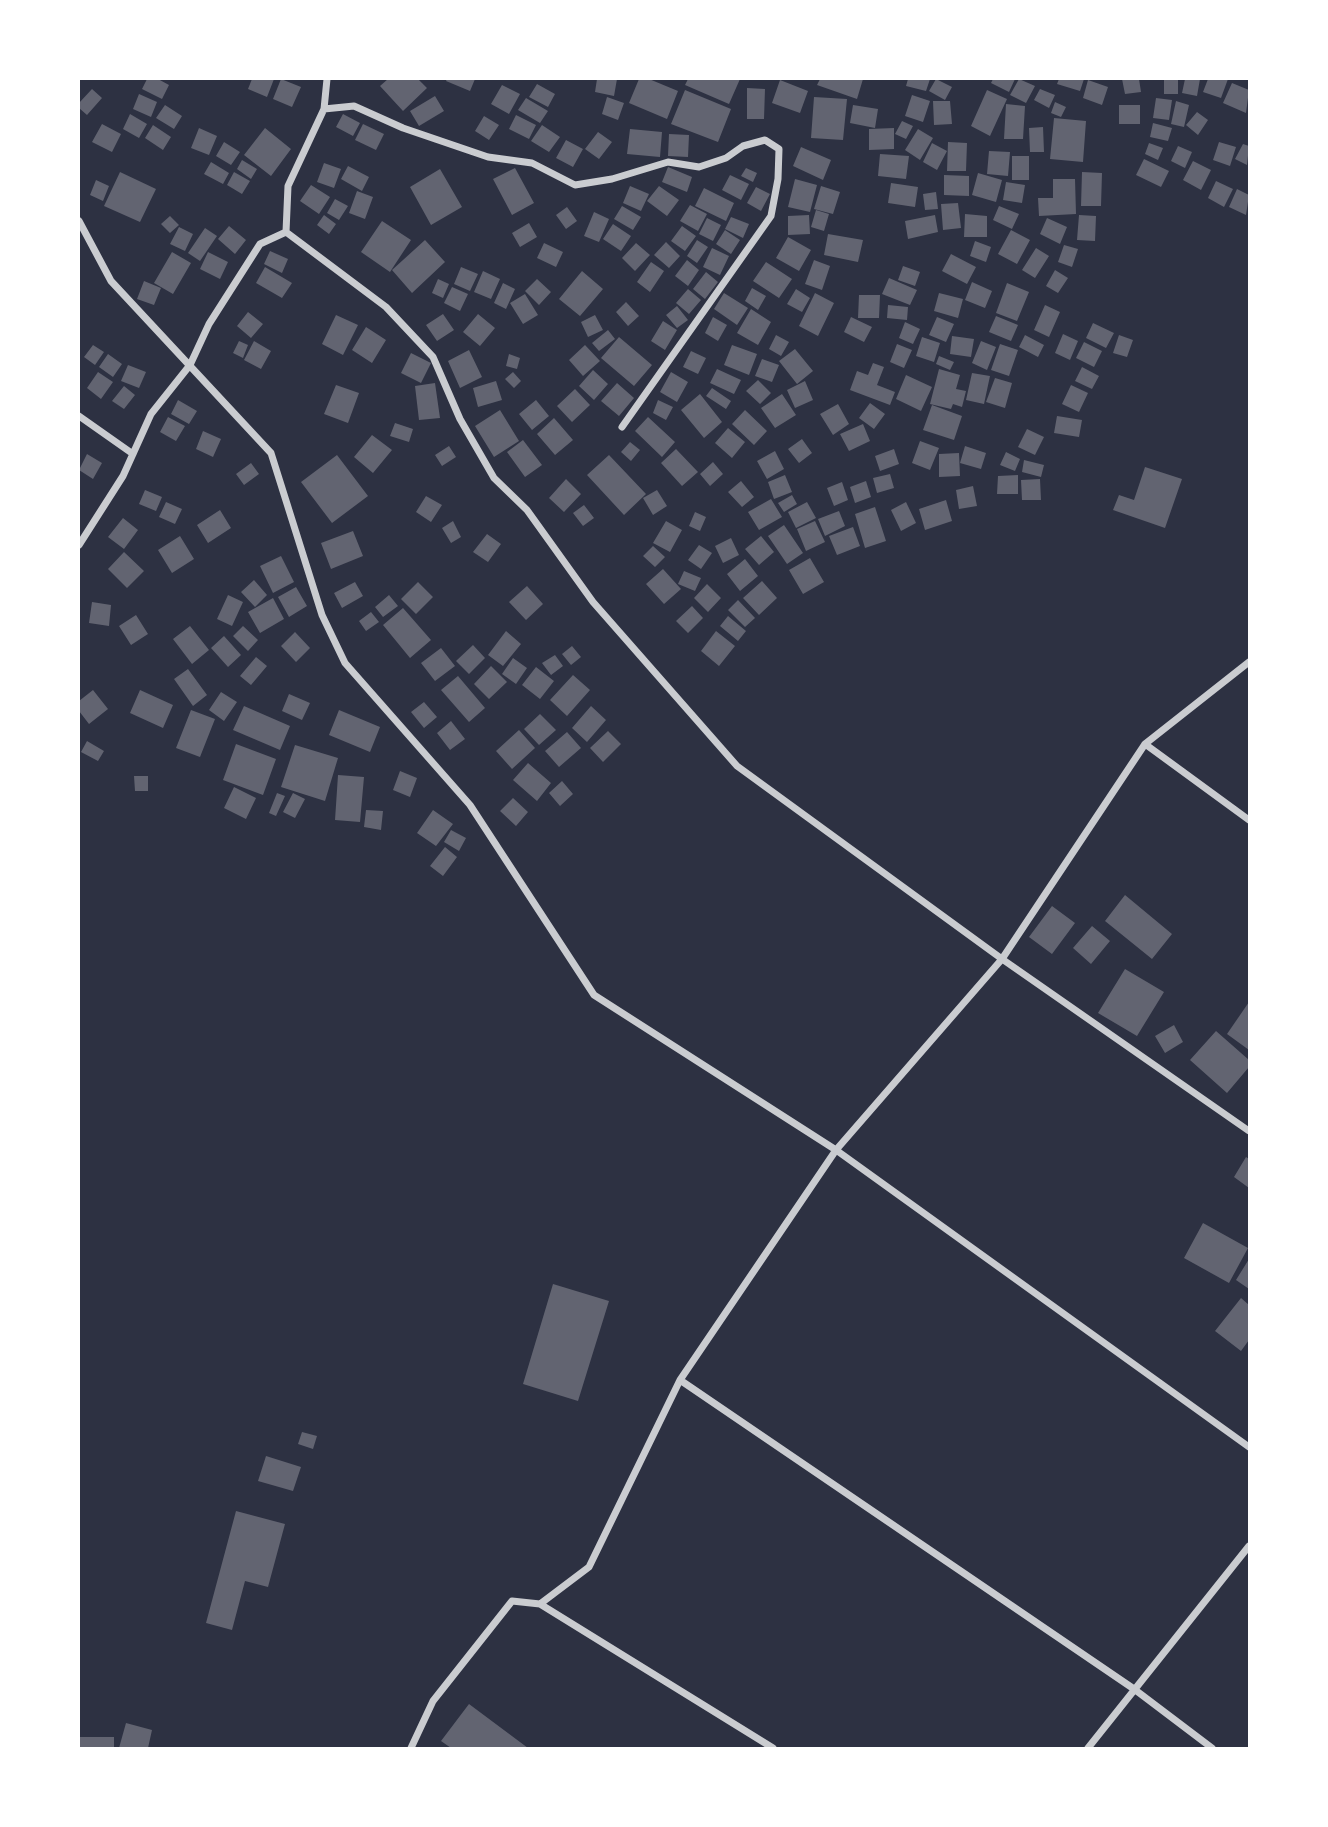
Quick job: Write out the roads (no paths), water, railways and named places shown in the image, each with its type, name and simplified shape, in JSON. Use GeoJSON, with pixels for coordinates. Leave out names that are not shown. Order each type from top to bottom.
{"type":"FeatureCollection","features":[{"type":"Feature","properties":{"kind":"street"},"geometry":{"type":"LineString","coordinates":[[286,232],[288,186],[324,109],[327,79]]}},
{"type":"Feature","properties":{"kind":"street"},"geometry":{"type":"LineString","coordinates":[[324,109],[355,106],[403,128],[488,157],[532,163],[575,185],[612,179],[668,162],[699,167],[726,158],[743,146],[765,141],[779,149],[771,216],[622,427]]}},
{"type":"Feature","properties":{"kind":"street"},"geometry":{"type":"LineString","coordinates":[[79,221],[111,281],[271,453],[322,615],[345,663],[470,805],[594,995],[836,1150],[1249,1447]]}},
{"type":"Feature","properties":{"kind":"street"},"geometry":{"type":"LineString","coordinates":[[79,545],[123,476],[151,414],[190,365],[209,324],[261,244],[286,232]]}},
{"type":"Feature","properties":{"kind":"street"},"geometry":{"type":"LineString","coordinates":[[286,232],[386,307],[433,357],[460,419],[494,478],[527,510],[593,602],[737,766],[1002,959],[1249,1131]]}},
{"type":"Feature","properties":{"kind":"street"},"geometry":{"type":"LineString","coordinates":[[79,416],[133,454]]}},
{"type":"Feature","properties":{"kind":"street"},"geometry":{"type":"LineString","coordinates":[[540,1604],[589,1567],[680,1380],[836,1150],[1002,959],[1145,744],[1249,662]]}},
{"type":"Feature","properties":{"kind":"street"},"geometry":{"type":"LineString","coordinates":[[1145,744],[1249,820]]}},
{"type":"Feature","properties":{"kind":"street"},"geometry":{"type":"LineString","coordinates":[[680,1380],[1133,1689],[1212,1748]]}},
{"type":"Feature","properties":{"kind":"street"},"geometry":{"type":"LineString","coordinates":[[1088,1748],[1249,1546]]}},
{"type":"Feature","properties":{"kind":"street"},"geometry":{"type":"LineString","coordinates":[[411,1748],[433,1701],[512,1601],[540,1604],[773,1748]]}}]}
